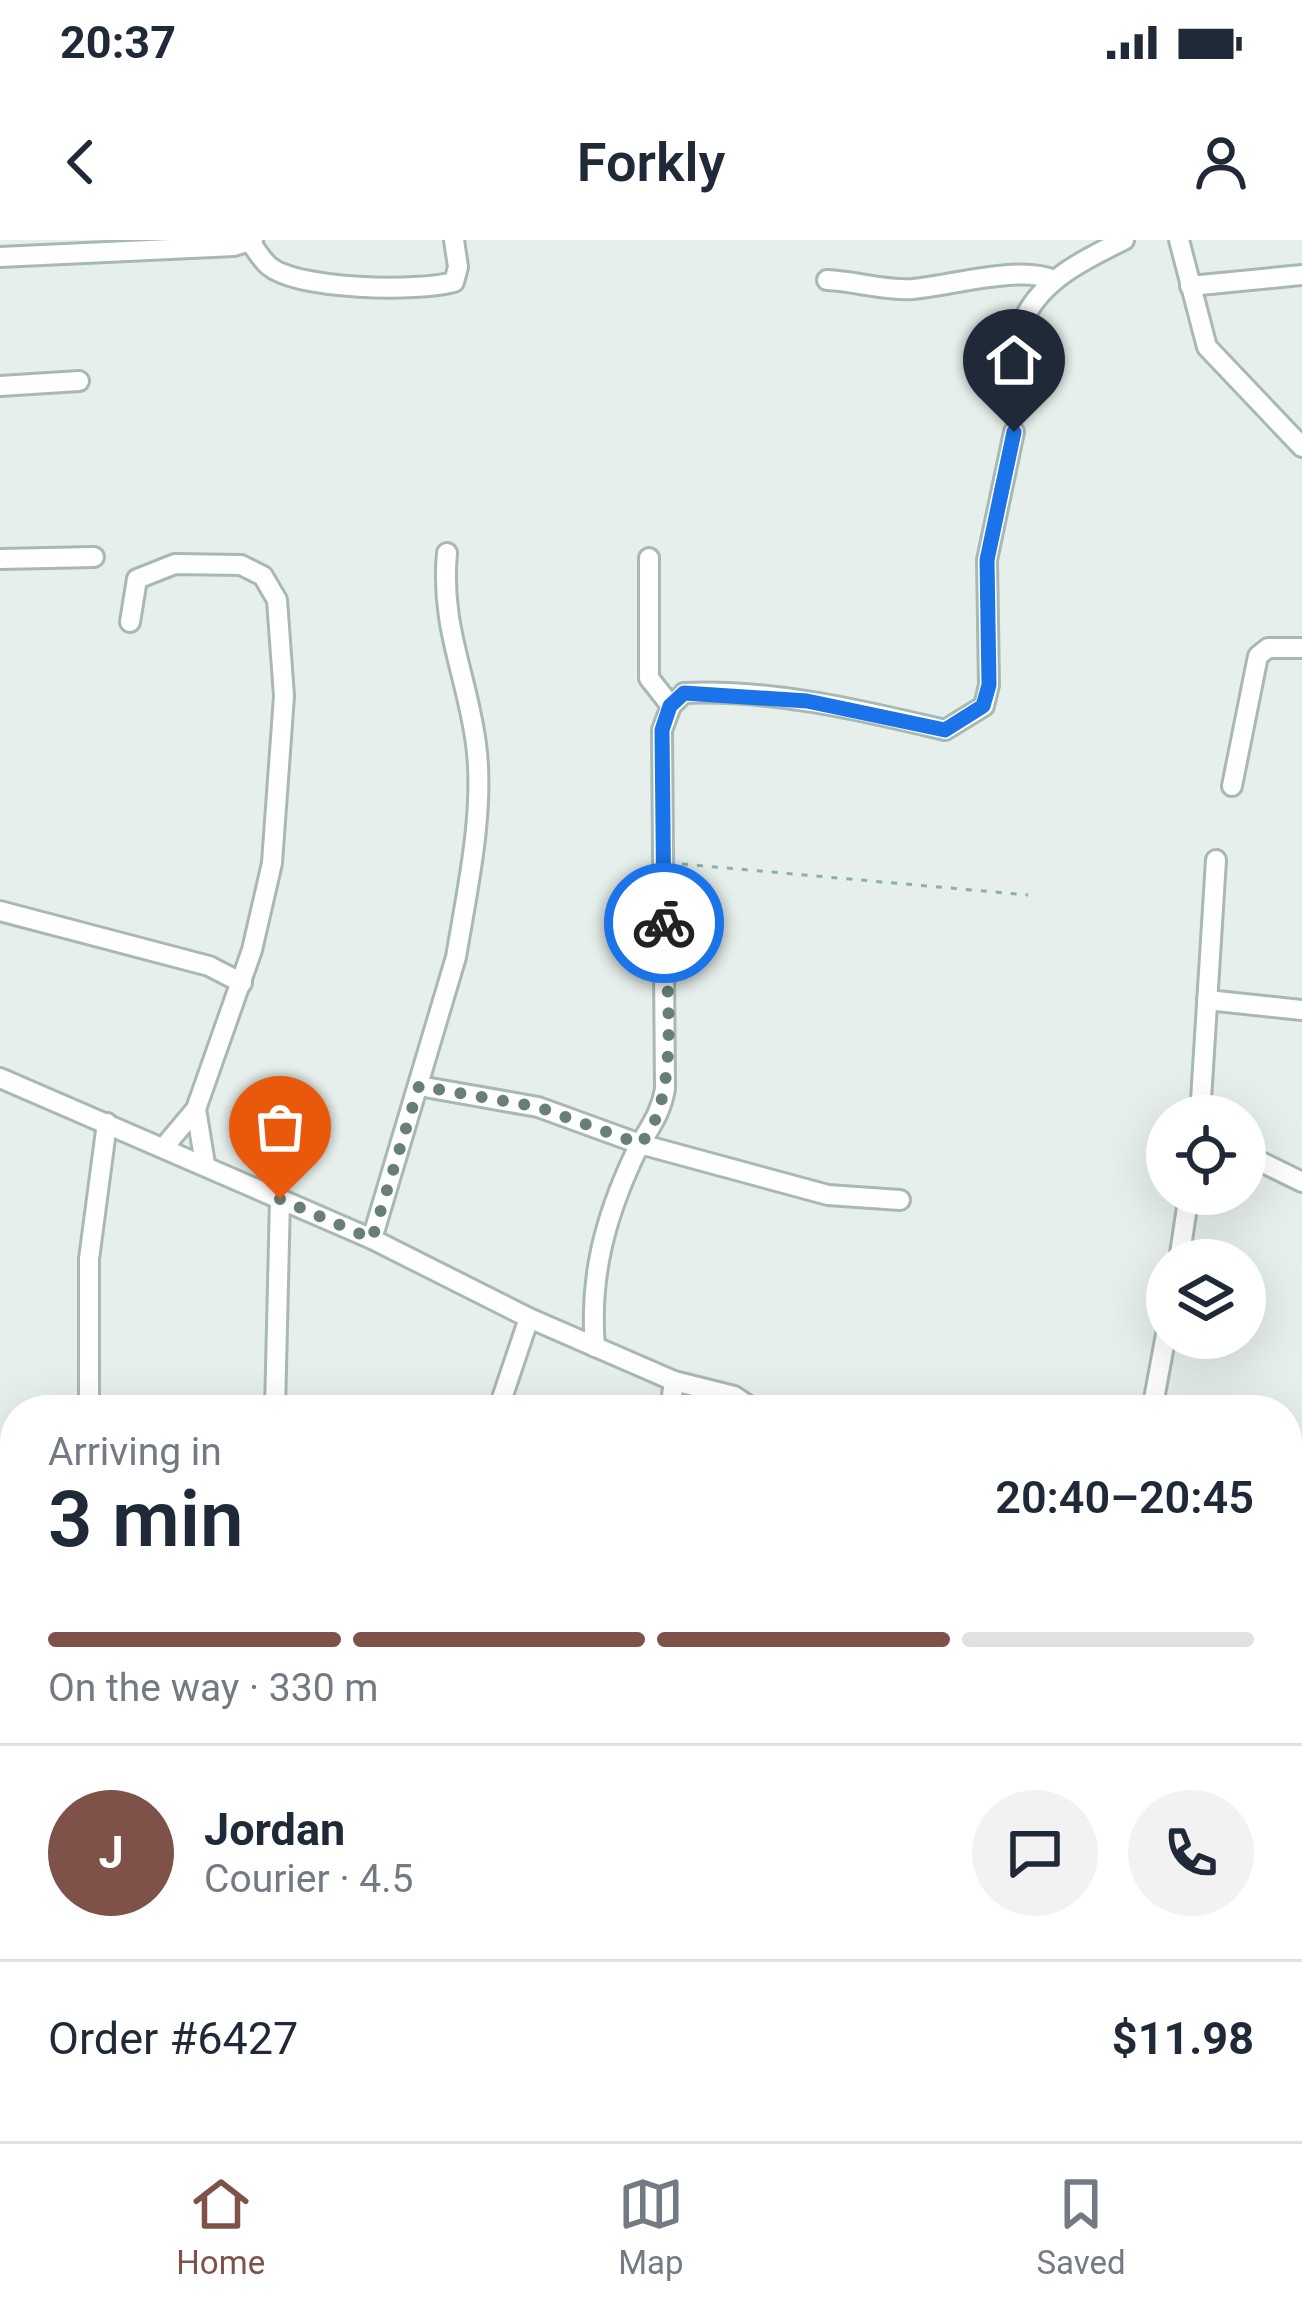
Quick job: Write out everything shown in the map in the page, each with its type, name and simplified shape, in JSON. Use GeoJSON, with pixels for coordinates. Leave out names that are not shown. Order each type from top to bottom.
{"type":"FeatureCollection","features":[{"type":"Feature","properties":{"kind":"street"},"geometry":{"type":"LineString","coordinates":[[0,257],[57,246],[252,242],[269,267],[299,280],[429,289],[454,282],[454,240]]}},
{"type":"Feature","properties":{"kind":"street"},"geometry":{"type":"LineString","coordinates":[[1022,321],[1033,299],[1054,280],[1124,240]]}},
{"type":"Feature","properties":{"kind":"street"},"geometry":{"type":"LineString","coordinates":[[1179,240],[1207,346],[1302,447]]}},
{"type":"Feature","properties":{"kind":"street"},"geometry":{"type":"LineString","coordinates":[[827,280],[916,289],[992,281],[1024,271],[1054,280]]}},
{"type":"Feature","properties":{"kind":"street"},"geometry":{"type":"LineString","coordinates":[[1190,286],[1302,275]]}},
{"type":"Feature","properties":{"kind":"street"},"geometry":{"type":"LineString","coordinates":[[0,386],[80,381]]}},
{"type":"Feature","properties":{"kind":"street"},"geometry":{"type":"LineString","coordinates":[[596,1347],[591,1301],[604,1230],[640,1144],[653,1131],[665,1089],[662,730],[670,706],[684,693],[751,696],[828,705],[945,730],[974,714],[983,706],[989,685],[987,560],[1014,432]]}},
{"type":"Feature","properties":{"kind":"street"},"geometry":{"type":"LineString","coordinates":[[372,1239],[456,957],[476,794],[477,745],[443,592],[447,553]]}},
{"type":"Feature","properties":{"kind":"street"},"geometry":{"type":"LineString","coordinates":[[0,559],[94,557]]}},
{"type":"Feature","properties":{"kind":"street"},"geometry":{"type":"LineString","coordinates":[[649,558],[649,678],[670,706]]}},
{"type":"Feature","properties":{"kind":"street"},"geometry":{"type":"LineString","coordinates":[[130,622],[137,579],[175,564],[241,565],[263,576],[277,600],[284,696],[272,863],[242,983],[196,1109],[164,1147]]}},
{"type":"Feature","properties":{"kind":"street"},"geometry":{"type":"LineString","coordinates":[[1232,786],[1258,656],[1268,648],[1302,648]]}},
{"type":"Feature","properties":{"kind":"street"},"geometry":{"type":"LineString","coordinates":[[1201,1095],[1216,860]]}},
{"type":"Feature","properties":{"kind":"street"},"geometry":{"type":"LineString","coordinates":[[0,911],[209,966],[242,983]]}},
{"type":"Feature","properties":{"kind":"street"},"geometry":{"type":"LineString","coordinates":[[1207,1000],[1302,1010]]}},
{"type":"Feature","properties":{"kind":"street"},"geometry":{"type":"LineString","coordinates":[[0,1078],[372,1239],[529,1318],[674,1382],[730,1395]]}},
{"type":"Feature","properties":{"kind":"street"},"geometry":{"type":"LineString","coordinates":[[419,1086],[524,1103],[640,1144],[828,1195],[900,1200]]}},
{"type":"Feature","properties":{"kind":"street"},"geometry":{"type":"LineString","coordinates":[[196,1109],[205,1164]]}},
{"type":"Feature","properties":{"kind":"street"},"geometry":{"type":"LineString","coordinates":[[88,1395],[89,1259],[107,1123]]}},
{"type":"Feature","properties":{"kind":"street"},"geometry":{"type":"LineString","coordinates":[[1266,1164],[1302,1182]]}},
{"type":"Feature","properties":{"kind":"street"},"geometry":{"type":"LineString","coordinates":[[275,1395],[280,1199]]}},
{"type":"Feature","properties":{"kind":"street"},"geometry":{"type":"LineString","coordinates":[[503,1395],[529,1318]]}},
{"type":"Feature","properties":{"kind":"street"},"geometry":{"type":"LineString","coordinates":[[1155,1395],[1161,1359]]}},
{"type":"Feature","properties":{"kind":"street"},"geometry":{"type":"LineString","coordinates":[[672,1395],[674,1382]]}},
{"type":"Feature","properties":{"kind":"path"},"geometry":{"type":"LineString","coordinates":[[662,862],[770,876],[1028,895]]}},
{"type":"Feature","properties":{"kind":"way so far"},"geometry":{"type":"LineString","coordinates":[[280,1199],[372,1239],[419,1086],[538,1107],[640,1144],[653,1131],[665,1089],[664,923]]}},
{"type":"Feature","properties":{"kind":"route"},"geometry":{"type":"LineString","coordinates":[[664,923],[662,730],[670,706],[684,693],[807,701],[945,730],[983,706],[989,685],[987,560],[1014,432]]}}]}
